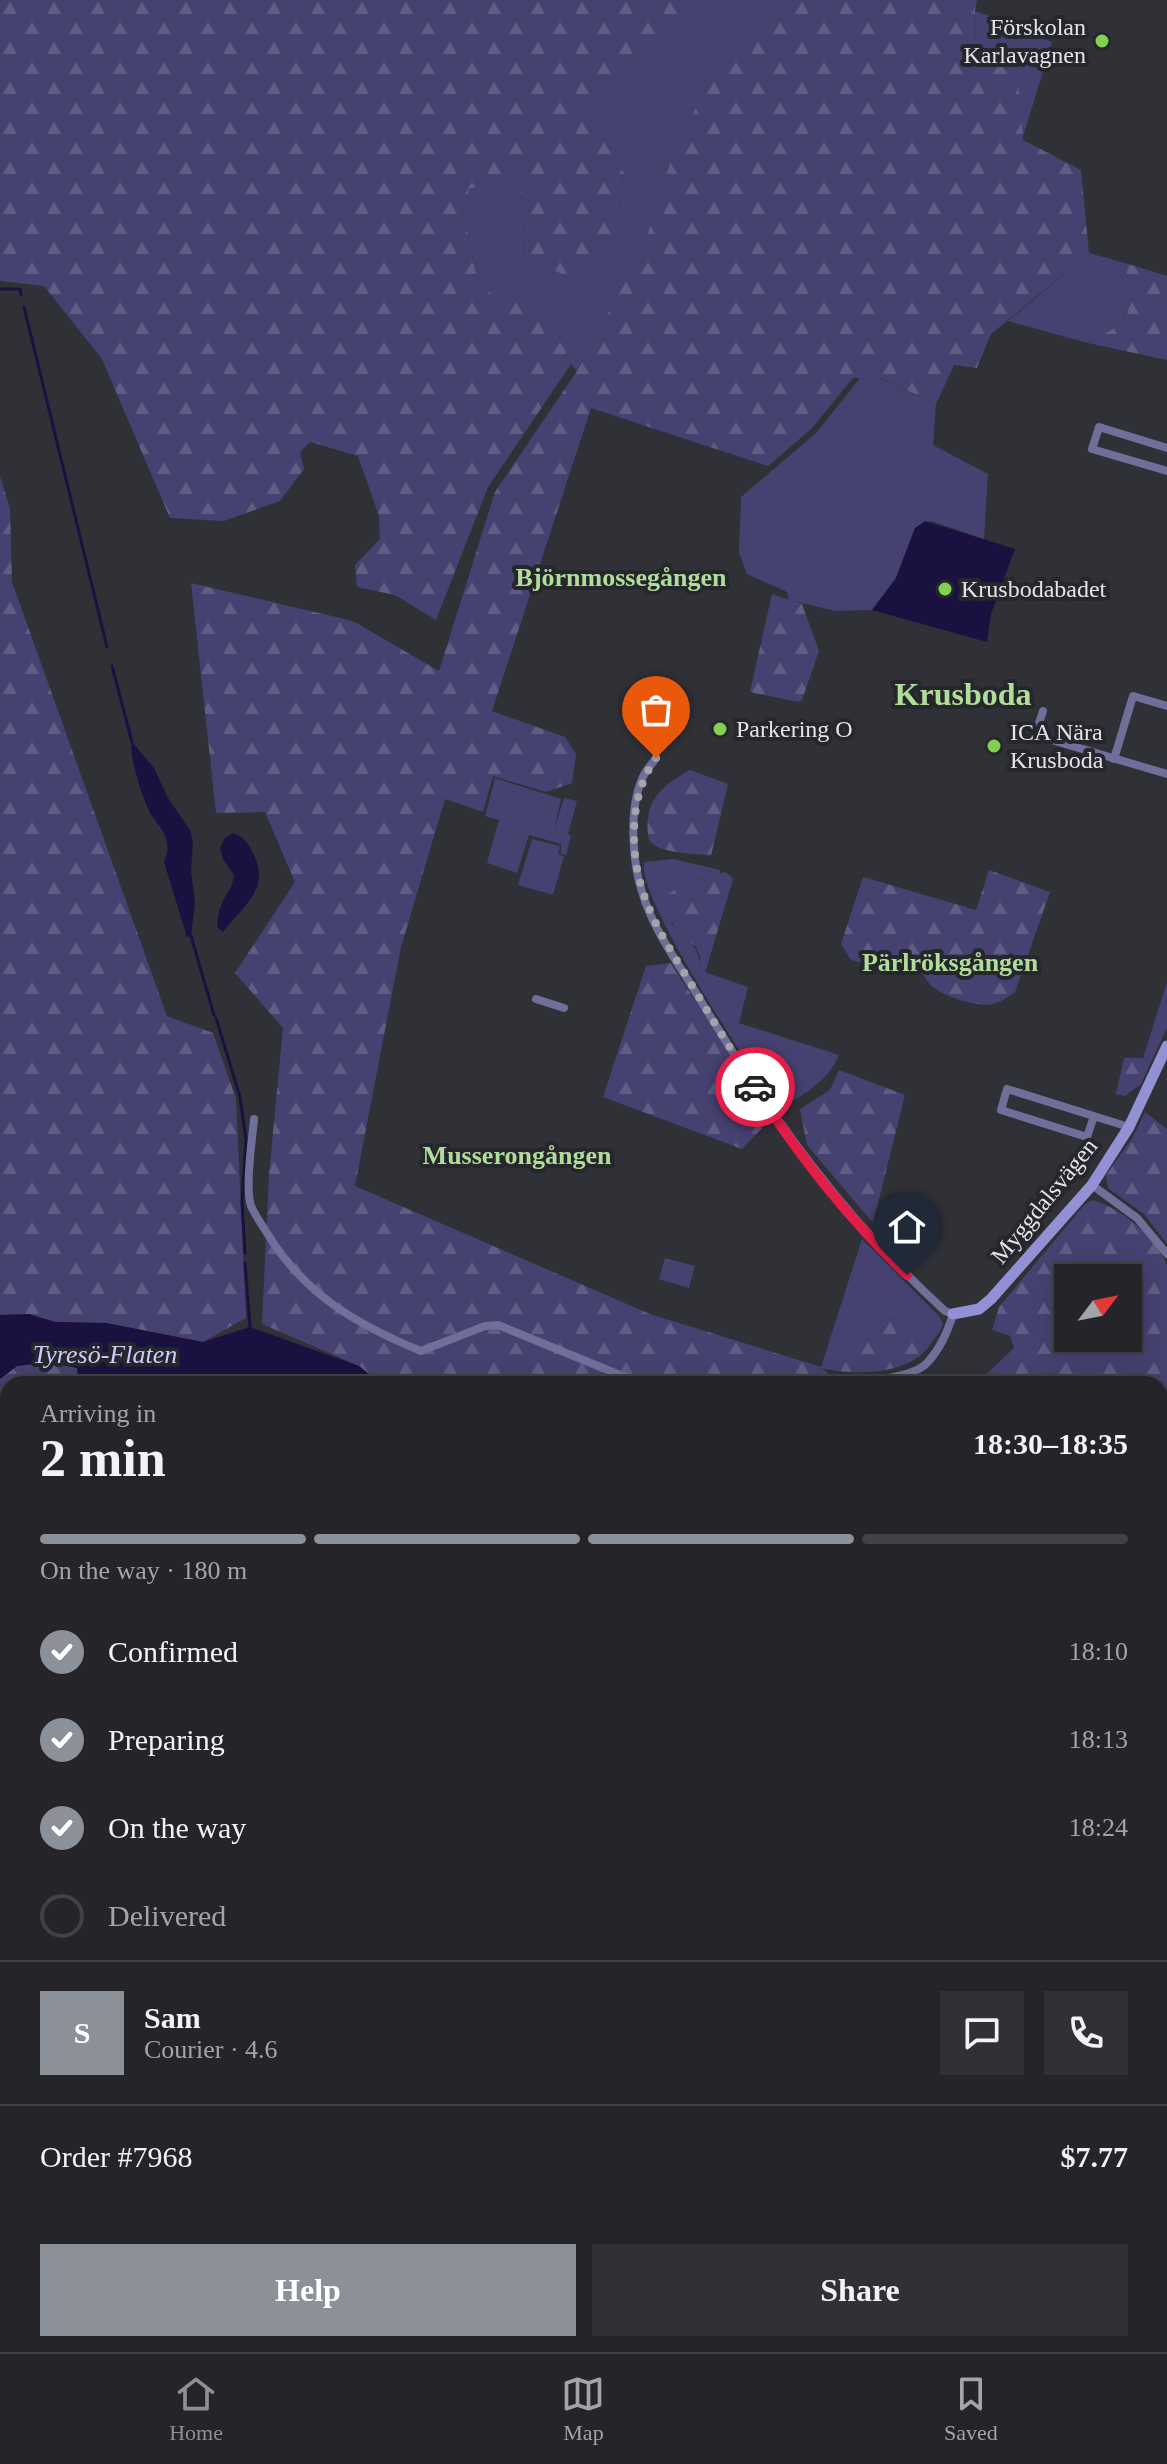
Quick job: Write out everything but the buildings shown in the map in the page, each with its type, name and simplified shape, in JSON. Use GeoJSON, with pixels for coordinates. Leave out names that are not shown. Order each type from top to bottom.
{"type":"FeatureCollection","features":[{"type":"Feature","properties":{"kind":"street"},"geometry":{"type":"LineString","coordinates":[[1167,448],[1099,427],[1092,449],[1167,471]]}},
{"type":"Feature","properties":{"kind":"street"},"geometry":{"type":"LineString","coordinates":[[1114,759],[1133,696],[1167,706]]}},
{"type":"Feature","properties":{"kind":"street"},"geometry":{"type":"LineString","coordinates":[[1043,711],[1035,735],[1167,774]]}},
{"type":"Feature","properties":{"kind":"street"},"geometry":{"type":"LineString","coordinates":[[656,758],[642,780],[634,833],[641,891],[659,930],[717,1028],[793,1144],[873,1241],[945,1311],[953,1314],[947,1332],[925,1365],[895,1376]]}},
{"type":"Feature","properties":{"kind":"street"},"geometry":{"type":"LineString","coordinates":[[536,999],[564,1008]]}},
{"type":"Feature","properties":{"kind":"street","name":"Myggdalsvägen"},"geometry":{"type":"LineString","coordinates":[[953,1314],[979,1309],[991,1299],[1092,1185],[1129,1127],[1167,1046]]}},
{"type":"Feature","properties":{"kind":"street"},"geometry":{"type":"LineString","coordinates":[[1094,1116],[1087,1137],[1001,1110],[1007,1089],[1094,1116],[1129,1127]]}},
{"type":"Feature","properties":{"kind":"street"},"geometry":{"type":"LineString","coordinates":[[254,1119],[250,1163],[251,1205],[283,1259],[337,1310],[384,1336],[421,1351],[485,1326],[498,1325],[622,1376]]}},
{"type":"Feature","properties":{"kind":"street"},"geometry":{"type":"LineString","coordinates":[[1092,1185],[1137,1218],[1167,1254]]}},
{"type":"Feature","properties":{"kind":"green space"},"geometry":{"type":"Polygon","coordinates":[[[0,0],[691,0],[642,72],[595,101],[594,118],[624,173],[618,225],[580,275],[572,279],[525,256],[521,187],[511,179],[469,189],[463,210],[479,289],[550,316],[571,364],[488,487],[436,620],[395,595],[357,587],[355,565],[380,539],[379,516],[358,456],[310,442],[300,452],[304,469],[280,501],[224,521],[170,518],[102,359],[44,286],[0,281],[0,0]]]}},
{"type":"Feature","properties":{"kind":"green space"},"geometry":{"type":"Polygon","coordinates":[[[691,0],[785,0],[740,40],[669,166],[644,246],[577,371],[549,316],[479,290],[463,210],[469,189],[511,179],[521,187],[525,256],[618,225],[624,173],[594,118],[595,101],[642,72],[691,0]]]}},
{"type":"Feature","properties":{"kind":"green space"},"geometry":{"type":"Polygon","coordinates":[[[785,0],[977,0],[976,54],[1003,64],[1018,79],[1023,140],[1081,170],[1089,253],[991,334],[977,368],[954,365],[936,404],[881,378],[853,378],[811,429],[768,466],[591,408],[492,711],[565,737],[576,754],[572,783],[546,792],[493,776],[483,812],[445,799],[401,947],[355,1186],[650,1314],[821,1367],[846,1353],[878,1323],[895,1317],[927,1349],[917,1358],[892,1369],[848,1372],[822,1368],[831,1376],[371,1376],[359,1366],[262,1324],[269,1175],[283,1028],[235,973],[295,882],[265,812],[216,813],[191,583],[353,621],[439,671],[495,492],[577,371],[644,245],[669,166],[703,92],[740,40],[785,0]]]}},
{"type":"Feature","properties":{"kind":"green space"},"geometry":{"type":"Polygon","coordinates":[[[975,11],[1022,27],[1028,34],[1052,42],[1022,140],[1018,79],[1003,64],[976,54],[975,11]]]}},
{"type":"Feature","properties":{"kind":"green space"},"geometry":{"type":"Polygon","coordinates":[[[1089,253],[1125,263],[1130,304],[1128,313],[1115,327],[1088,343],[1008,321],[1089,253]]]}},
{"type":"Feature","properties":{"kind":"green space"},"geometry":{"type":"Polygon","coordinates":[[[1125,263],[1167,276],[1167,360],[1088,343],[1115,327],[1128,313],[1130,294],[1125,263]]]}},
{"type":"Feature","properties":{"kind":"green space"},"geometry":{"type":"Polygon","coordinates":[[[861,377],[880,378],[936,404],[933,445],[988,474],[984,539],[931,521],[915,528],[896,578],[872,610],[835,611],[789,600],[787,592],[747,574],[739,552],[741,497],[816,433],[861,377]]]}},
{"type":"Feature","properties":{"kind":"green space"},"geometry":{"type":"Polygon","coordinates":[[[0,476],[10,509],[12,582],[167,1016],[213,1033],[236,1099],[246,1318],[203,1342],[106,1323],[55,1322],[29,1314],[0,1315],[0,476]]]}},
{"type":"Feature","properties":{"kind":"green space"},"geometry":{"type":"Polygon","coordinates":[[[772,594],[802,604],[819,651],[802,700],[798,702],[750,692],[772,594]]]}},
{"type":"Feature","properties":{"kind":"green space"},"geometry":{"type":"Polygon","coordinates":[[[690,770],[728,784],[711,856],[669,851],[649,840],[648,815],[656,797],[690,770]]]}},
{"type":"Feature","properties":{"kind":"green space"},"geometry":{"type":"Polygon","coordinates":[[[495,778],[561,799],[554,830],[564,798],[577,801],[566,855],[561,854],[561,844],[529,835],[517,873],[487,863],[499,820],[485,816],[495,778]]]}},
{"type":"Feature","properties":{"kind":"green space"},"geometry":{"type":"Polygon","coordinates":[[[532,839],[560,846],[558,854],[564,856],[553,895],[518,885],[532,839]]]}},
{"type":"Feature","properties":{"kind":"green space"},"geometry":{"type":"Polygon","coordinates":[[[673,859],[720,870],[720,874],[693,880],[671,923],[695,948],[700,968],[748,987],[739,1023],[839,1055],[821,1080],[778,1110],[722,1024],[658,911],[647,882],[644,862],[673,859]]]}},
{"type":"Feature","properties":{"kind":"green space"},"geometry":{"type":"Polygon","coordinates":[[[989,870],[1050,892],[1015,992],[1002,1001],[986,1005],[953,998],[933,987],[912,965],[898,970],[874,967],[851,960],[841,944],[863,877],[976,910],[989,870]]]}},
{"type":"Feature","properties":{"kind":"green space"},"geometry":{"type":"Polygon","coordinates":[[[726,872],[733,879],[705,973],[700,968],[696,947],[679,934],[661,905],[681,886],[726,872]]]}},
{"type":"Feature","properties":{"kind":"green space"},"geometry":{"type":"Polygon","coordinates":[[[671,963],[771,1119],[742,1149],[603,1097],[646,966],[671,963]]]}},
{"type":"Feature","properties":{"kind":"green space"},"geometry":{"type":"Polygon","coordinates":[[[1167,982],[1167,1028],[1151,1062],[1143,1058],[1167,982]]]}},
{"type":"Feature","properties":{"kind":"green space"},"geometry":{"type":"Polygon","coordinates":[[[1124,1058],[1143,1058],[1151,1062],[1141,1084],[1125,1096],[1116,1094],[1124,1058]]]}},
{"type":"Feature","properties":{"kind":"green space"},"geometry":{"type":"Polygon","coordinates":[[[839,1070],[905,1095],[873,1223],[807,1145],[800,1109],[830,1090],[839,1070]]]}},
{"type":"Feature","properties":{"kind":"green space"},"geometry":{"type":"Polygon","coordinates":[[[1145,1112],[1167,1129],[1167,1244],[1144,1214],[1108,1188],[1106,1175],[1133,1137],[1145,1112]]]}},
{"type":"Feature","properties":{"kind":"green space"},"geometry":{"type":"Polygon","coordinates":[[[1093,1200],[1116,1210],[1137,1225],[1167,1265],[1167,1376],[984,1376],[1014,1348],[1010,1336],[992,1330],[999,1307],[1085,1204],[1093,1200]]]}},
{"type":"Feature","properties":{"kind":"green space"},"geometry":{"type":"Polygon","coordinates":[[[862,1239],[939,1316],[943,1323],[941,1330],[927,1349],[894,1317],[878,1323],[846,1353],[821,1367],[862,1239]]]}},
{"type":"Feature","properties":{"kind":"green space"},"geometry":{"type":"Polygon","coordinates":[[[665,1258],[695,1266],[689,1288],[659,1279],[665,1258]]]}},
{"type":"Feature","properties":{"kind":"green space"},"geometry":{"type":"Polygon","coordinates":[[[49,1362],[77,1368],[78,1376],[4,1376],[17,1366],[49,1362]]]}},
{"type":"Feature","properties":{"kind":"water","name":"Krusbodabadet"},"geometry":{"type":"Polygon","coordinates":[[[925,521],[1015,549],[991,614],[987,642],[872,610],[896,578],[915,528],[925,521]]]}},
{"type":"Feature","properties":{"kind":"water"},"geometry":{"type":"Polygon","coordinates":[[[132,742],[154,768],[168,798],[190,830],[195,903],[191,936],[187,937],[164,862],[166,837],[149,810],[138,779],[132,757],[132,742]]]}},
{"type":"Feature","properties":{"kind":"water"},"geometry":{"type":"Polygon","coordinates":[[[233,833],[244,839],[250,848],[259,878],[252,897],[223,932],[217,927],[219,914],[234,875],[223,859],[220,848],[225,838],[233,833]]]}},
{"type":"Feature","properties":{"kind":"water","name":"Tyresö-Flaten"},"geometry":{"type":"Polygon","coordinates":[[[29,1314],[55,1322],[106,1323],[203,1342],[250,1327],[359,1366],[371,1376],[78,1376],[77,1368],[49,1362],[17,1366],[0,1376],[0,1315],[29,1314]]]}},
{"type":"Feature","properties":{"kind":"waterway"},"geometry":{"type":"LineString","coordinates":[[0,289],[20,289],[21,295]]}},
{"type":"Feature","properties":{"kind":"waterway"},"geometry":{"type":"LineString","coordinates":[[24,307],[107,647]]}},
{"type":"Feature","properties":{"kind":"waterway"},"geometry":{"type":"LineString","coordinates":[[112,666],[132,742]]}},
{"type":"Feature","properties":{"kind":"waterway"},"geometry":{"type":"LineString","coordinates":[[191,936],[214,1015]]}},
{"type":"Feature","properties":{"kind":"waterway"},"geometry":{"type":"LineString","coordinates":[[216,1018],[240,1097],[246,1140],[242,1202],[245,1253]]}},
{"type":"Feature","properties":{"kind":"waterway"},"geometry":{"type":"LineString","coordinates":[[245,1263],[250,1327]]}},
{"type":"Feature","properties":{"kind":"way so far"},"geometry":{"type":"LineString","coordinates":[[656,758],[642,780],[636,808],[635,857],[641,891],[666,942],[755,1087]]}},
{"type":"Feature","properties":{"kind":"place","name":"Förskolan Karlavagnen"},"geometry":{"type":"Point","coordinates":[1102,41]}},
{"type":"Feature","properties":{"kind":"place","name":"Krusbodabadet"},"geometry":{"type":"Point","coordinates":[945,589]}},
{"type":"Feature","properties":{"kind":"place","name":"Parkering O"},"geometry":{"type":"Point","coordinates":[720,729]}},
{"type":"Feature","properties":{"kind":"place","name":"ICA Nära Krusboda"},"geometry":{"type":"Point","coordinates":[994,746]}},
{"type":"Feature","properties":{"kind":"district","name":"Björnmossegången"},"geometry":{"type":"Point","coordinates":[621,577]}},
{"type":"Feature","properties":{"kind":"district","name":"Krusboda"},"geometry":{"type":"Point","coordinates":[963,694]}},
{"type":"Feature","properties":{"kind":"district","name":"Pärlröksgången"},"geometry":{"type":"Point","coordinates":[950,962]}},
{"type":"Feature","properties":{"kind":"district","name":"Musserongången"},"geometry":{"type":"Point","coordinates":[517,1155]}},
{"type":"Feature","properties":{"kind":"route"},"geometry":{"type":"LineString","coordinates":[[755,1087],[793,1144],[839,1203],[907,1275]]}}]}
